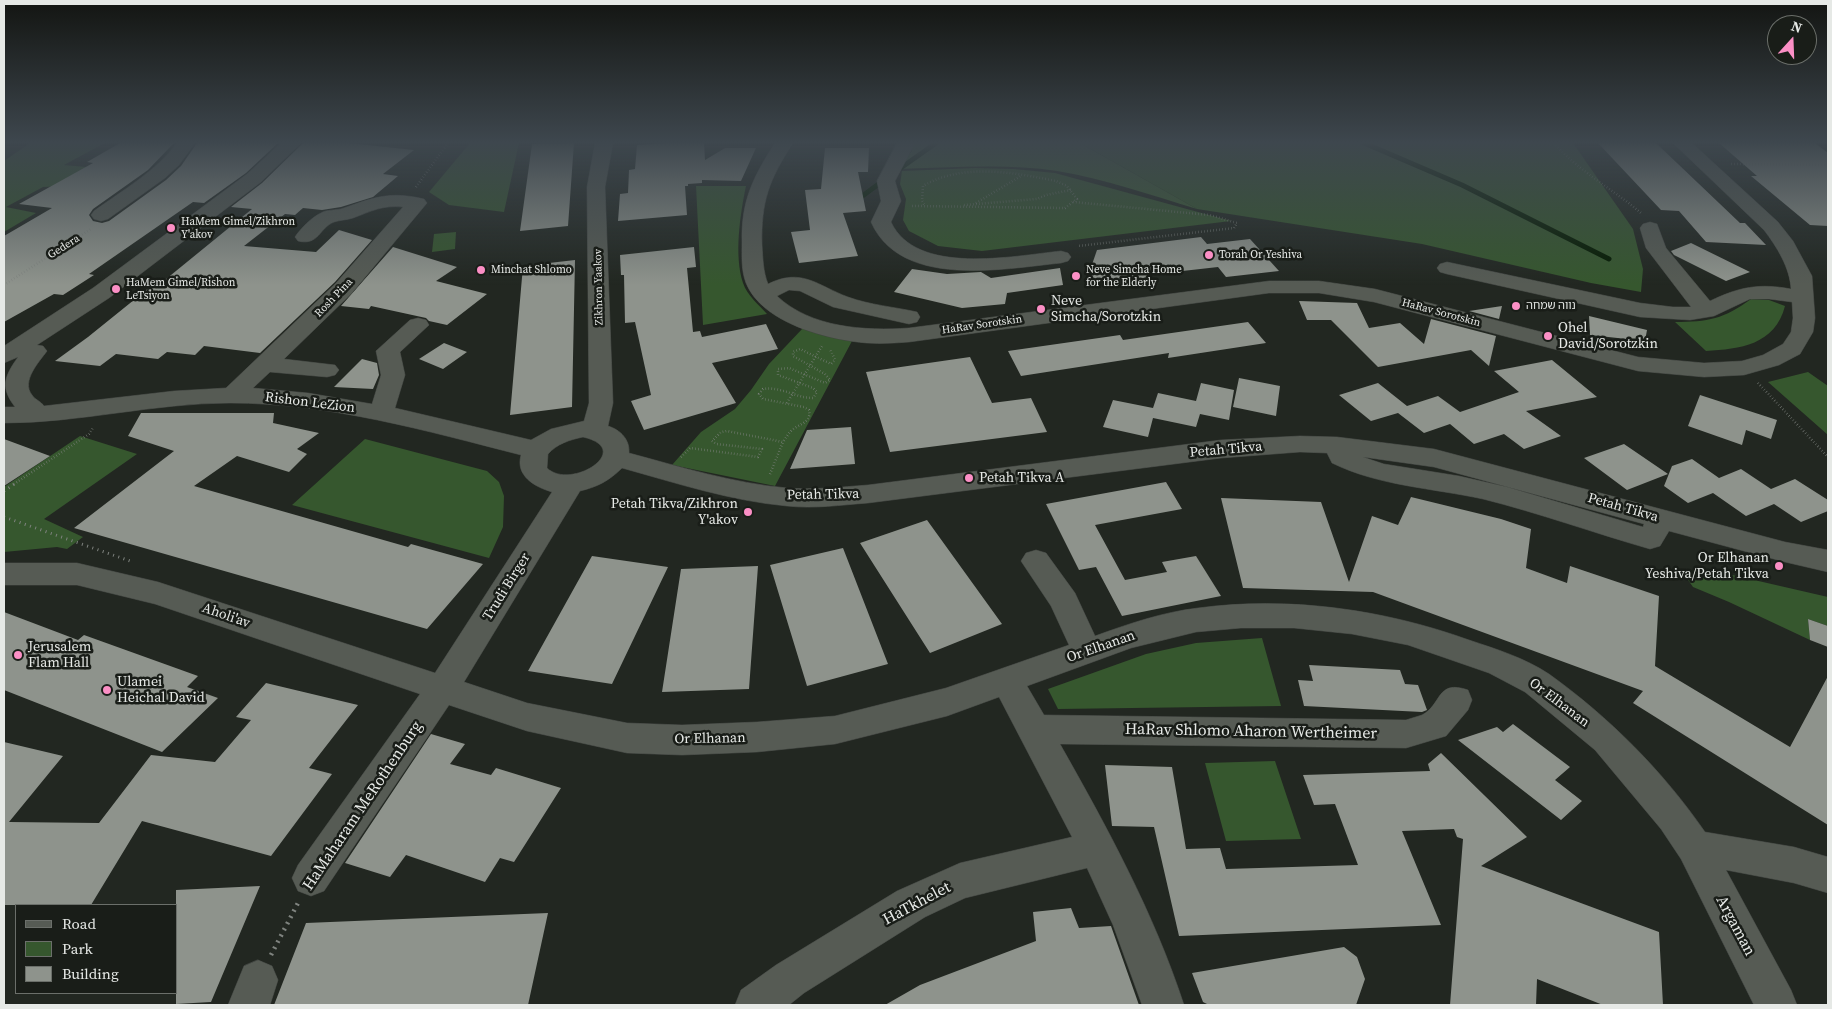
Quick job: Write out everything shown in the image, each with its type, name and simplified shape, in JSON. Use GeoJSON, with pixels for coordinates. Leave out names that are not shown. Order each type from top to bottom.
{"type":"FeatureCollection","features":[{"type":"Feature","properties":{"kind":"street"},"geometry":{"type":"LineString","coordinates":[[101,215],[136,190]]}},
{"type":"Feature","properties":{"kind":"street"},"geometry":{"type":"LineString","coordinates":[[4,356],[100,292],[238,190]]}},
{"type":"Feature","properties":{"kind":"street","name":"Zikhron Yaakov"},"geometry":{"type":"LineString","coordinates":[[595,430],[601,403],[596,190]]}},
{"type":"Feature","properties":{"kind":"street"},"geometry":{"type":"LineString","coordinates":[[758,190],[752,215],[752,266],[756,282],[763,294],[786,283],[804,285],[841,302],[909,317]]}},
{"type":"Feature","properties":{"kind":"street"},"geometry":{"type":"LineString","coordinates":[[888,190],[890,202],[881,222],[888,236],[902,249],[924,258],[944,264],[963,265],[1061,257]]}},
{"type":"Feature","properties":{"kind":"street","name":"HaRav Sorotskin"},"geometry":{"type":"LineString","coordinates":[[763,294],[792,316],[829,335],[888,337],[1270,288],[1319,287],[1375,296],[1638,364],[1704,370],[1744,368],[1771,360],[1792,348],[1802,332],[1804,318],[1801,276],[1783,241],[1771,226],[1733,190]]}},
{"type":"Feature","properties":{"kind":"street"},"geometry":{"type":"LineString","coordinates":[[305,237],[327,217],[341,217],[352,210],[393,201]]}},
{"type":"Feature","properties":{"kind":"street","name":"Rosh Pina"},"geometry":{"type":"LineString","coordinates":[[232,395],[344,288],[417,203],[393,201]]}},
{"type":"Feature","properties":{"kind":"street"},"geometry":{"type":"LineString","coordinates":[[1650,228],[1656,248],[1706,311]]}},
{"type":"Feature","properties":{"kind":"street"},"geometry":{"type":"LineString","coordinates":[[1447,268],[1640,310],[1671,314],[1691,314],[1706,311],[1750,292],[1766,292],[1802,298]]}},
{"type":"Feature","properties":{"kind":"street"},"geometry":{"type":"LineString","coordinates":[[4,371],[35,351],[69,324],[100,292]]}},
{"type":"Feature","properties":{"kind":"street"},"geometry":{"type":"LineString","coordinates":[[381,413],[393,383],[393,364],[388,351],[418,325]]}},
{"type":"Feature","properties":{"kind":"street"},"geometry":{"type":"LineString","coordinates":[[33,408],[22,402],[18,397],[17,384],[20,369],[35,351]]}},
{"type":"Feature","properties":{"kind":"street"},"geometry":{"type":"LineString","coordinates":[[266,364],[327,370]]}},
{"type":"Feature","properties":{"kind":"street","name":"Rishon LeZion"},"geometry":{"type":"LineString","coordinates":[[4,416],[38,414],[163,399],[232,395],[334,405],[381,413],[537,450]]}},
{"type":"Feature","properties":{"kind":"street","name":"Rishon LeZion"},"geometry":{"type":"LineString","coordinates":[[4,403],[33,408],[79,409]]}},
{"type":"Feature","properties":{"kind":"street"},"geometry":{"type":"LineString","coordinates":[[595,430],[606,434],[614,441],[617,449],[616,458],[610,467],[586,481],[571,484],[557,484],[537,475],[532,467],[532,459],[537,450],[551,439],[569,431],[595,430]]}},
{"type":"Feature","properties":{"kind":"street","name":"Petah Tikva"},"geometry":{"type":"LineString","coordinates":[[616,458],[706,482],[765,494],[790,497],[829,497],[868,494],[1221,449],[1300,444],[1337,445],[1341,457],[1356,466],[1459,485],[1513,498],[1650,539],[1661,519],[1785,552],[1828,561]]}},
{"type":"Feature","properties":{"kind":"street","name":"Trudi Birger"},"geometry":{"type":"LineString","coordinates":[[442,689],[571,484]]}},
{"type":"Feature","properties":{"kind":"street"},"geometry":{"type":"LineString","coordinates":[[1036,561],[1064,601],[1087,651]]}},
{"type":"Feature","properties":{"kind":"street","name":"Aholi'av"},"geometry":{"type":"LineString","coordinates":[[4,574],[77,574],[158,593],[442,689]]}},
{"type":"Feature","properties":{"kind":"street","name":"Or Elhanan"},"geometry":{"type":"LineString","coordinates":[[442,689],[527,717],[618,736],[682,740],[757,738],[835,730],[947,702],[1126,637],[1196,620],[1240,616],[1294,616],[1352,622],[1408,634],[1451,646],[1509,668],[1536,682],[1606,740],[1646,783],[1674,817],[1694,847]]}},
{"type":"Feature","properties":{"kind":"street"},"geometry":{"type":"LineString","coordinates":[[1007,680],[1098,848],[1124,906],[1162,1005]]}},
{"type":"Feature","properties":{"kind":"street","name":"HaMaharam MeRothenburg"},"geometry":{"type":"LineString","coordinates":[[311,878],[442,689]]}},
{"type":"Feature","properties":{"kind":"street","name":"HaRav Shlomo Aharon Wertheimer"},"geometry":{"type":"LineString","coordinates":[[1033,729],[1406,734],[1434,726],[1456,700]]}},
{"type":"Feature","properties":{"kind":"street"},"geometry":{"type":"LineString","coordinates":[[1694,847],[1794,865],[1828,874]]}},
{"type":"Feature","properties":{"kind":"street","name":"Argaman"},"geometry":{"type":"LineString","coordinates":[[1694,847],[1776,1005]]}},
{"type":"Feature","properties":{"kind":"street","name":"HaTkhelet"},"geometry":{"type":"LineString","coordinates":[[756,1005],[790,979],[911,904],[960,881],[1098,848]]}},
{"type":"Feature","properties":{"kind":"path"},"geometry":{"type":"LineString","coordinates":[[393,201],[407,190]]}},
{"type":"Feature","properties":{"kind":"path"},"geometry":{"type":"LineString","coordinates":[[923,190],[922,201],[925,206]]}},
{"type":"Feature","properties":{"kind":"path"},"geometry":{"type":"LineString","coordinates":[[975,204],[998,190]]}},
{"type":"Feature","properties":{"kind":"path"},"geometry":{"type":"LineString","coordinates":[[888,206],[1065,208],[1077,200],[1072,190]]}},
{"type":"Feature","properties":{"kind":"path"},"geometry":{"type":"LineString","coordinates":[[944,206],[1037,199],[1046,195],[1072,190]]}},
{"type":"Feature","properties":{"kind":"path"},"geometry":{"type":"LineString","coordinates":[[1612,190],[1639,209],[1650,228]]}},
{"type":"Feature","properties":{"kind":"path"},"geometry":{"type":"LineString","coordinates":[[1061,257],[1074,247],[1234,228],[1237,223],[1210,215],[1072,202]]}},
{"type":"Feature","properties":{"kind":"path","name":"Gedera"},"geometry":{"type":"LineString","coordinates":[[4,285],[89,231],[101,215]]}},
{"type":"Feature","properties":{"kind":"path"},"geometry":{"type":"LineString","coordinates":[[765,494],[783,442],[798,425],[807,421],[810,415],[809,410],[804,407],[762,399],[759,394],[763,389],[769,387],[793,392],[807,399],[813,398],[817,392],[814,388],[786,380],[778,375],[778,369],[789,368],[825,383],[830,380],[810,365],[793,356],[794,352],[800,350],[831,364],[835,360],[829,335]]}},
{"type":"Feature","properties":{"kind":"path"},"geometry":{"type":"LineString","coordinates":[[786,403],[829,335]]}},
{"type":"Feature","properties":{"kind":"path"},"geometry":{"type":"LineString","coordinates":[[1744,368],[1828,457]]}},
{"type":"Feature","properties":{"kind":"path"},"geometry":{"type":"LineString","coordinates":[[4,491],[89,434],[106,406]]}},
{"type":"Feature","properties":{"kind":"path"},"geometry":{"type":"LineString","coordinates":[[682,461],[680,458],[690,448],[748,458],[758,457],[762,452],[762,448],[716,444],[712,441],[720,432],[727,431],[783,442]]}},
{"type":"Feature","properties":{"kind":"path","name":"HaMaharam MeRothenburg"},"geometry":{"type":"LineString","coordinates":[[254,993],[311,878]]}},
{"type":"Feature","properties":{"kind":"green space"},"geometry":{"type":"Polygon","coordinates":[[[4,190],[37,190],[6,207],[36,213],[4,232],[4,190]]]}},
{"type":"Feature","properties":{"kind":"green space"},"geometry":{"type":"Polygon","coordinates":[[[431,190],[509,190],[504,212],[449,205],[429,192],[431,190]]]}},
{"type":"Feature","properties":{"kind":"green space"},"geometry":{"type":"Polygon","coordinates":[[[696,190],[745,190],[738,248],[740,272],[747,292],[767,314],[703,325],[696,190]]]}},
{"type":"Feature","properties":{"kind":"green space"},"geometry":{"type":"Polygon","coordinates":[[[902,190],[1118,190],[1231,221],[982,251],[938,246],[909,231],[903,220],[906,199],[902,190]]]}},
{"type":"Feature","properties":{"kind":"green space"},"geometry":{"type":"Polygon","coordinates":[[[1135,190],[1163,190],[1197,209],[1135,190]]]}},
{"type":"Feature","properties":{"kind":"green space"},"geometry":{"type":"Polygon","coordinates":[[[1163,190],[1606,190],[1633,229],[1643,269],[1641,292],[1591,283],[1422,244],[1197,209],[1163,190]]]}},
{"type":"Feature","properties":{"kind":"green space"},"geometry":{"type":"Polygon","coordinates":[[[456,232],[455,249],[432,252],[434,234],[456,232]]]}},
{"type":"Feature","properties":{"kind":"green space"},"geometry":{"type":"Polygon","coordinates":[[[1751,299],[1769,300],[1785,306],[1780,319],[1765,337],[1743,346],[1706,351],[1675,322],[1715,318],[1732,311],[1751,299]]]}},
{"type":"Feature","properties":{"kind":"green space"},"geometry":{"type":"Polygon","coordinates":[[[803,328],[852,341],[775,486],[672,465],[701,432],[735,409],[769,364],[803,328]]]}},
{"type":"Feature","properties":{"kind":"green space"},"geometry":{"type":"Polygon","coordinates":[[[1808,372],[1828,386],[1828,435],[1768,382],[1808,372]]]}},
{"type":"Feature","properties":{"kind":"green space"},"geometry":{"type":"Polygon","coordinates":[[[80,436],[137,454],[44,519],[83,537],[67,549],[57,547],[4,552],[4,487],[80,436]]]}},
{"type":"Feature","properties":{"kind":"green space"},"geometry":{"type":"Polygon","coordinates":[[[365,439],[487,471],[499,482],[504,496],[503,527],[489,558],[292,505],[365,439]]]}},
{"type":"Feature","properties":{"kind":"green space"},"geometry":{"type":"Polygon","coordinates":[[[1702,568],[1828,597],[1828,626],[1808,619],[1810,640],[1693,587],[1683,573],[1702,568]]]}},
{"type":"Feature","properties":{"kind":"green space"},"geometry":{"type":"Polygon","coordinates":[[[1262,638],[1281,706],[1058,709],[1048,689],[1146,654],[1196,643],[1262,638]]]}},
{"type":"Feature","properties":{"kind":"green space"},"geometry":{"type":"Polygon","coordinates":[[[1275,761],[1301,839],[1226,841],[1205,763],[1275,761]]]}},
{"type":"Feature","properties":{"kind":"building"},"geometry":{"type":"Polygon","coordinates":[[[44,190],[120,190],[93,209],[89,215],[93,221],[102,223],[109,221],[152,190],[222,190],[204,203],[193,202],[89,274],[94,275],[63,295],[54,294],[4,322],[4,236],[52,208],[19,204],[44,190]]]}},
{"type":"Feature","properties":{"kind":"building"},"geometry":{"type":"Polygon","coordinates":[[[253,190],[381,190],[373,197],[341,207],[322,210],[303,208],[295,215],[285,214],[244,246],[316,252],[339,230],[372,240],[335,282],[260,353],[204,346],[195,355],[167,352],[158,359],[116,354],[100,366],[55,361],[155,283],[160,284],[252,209],[231,207],[253,190]]]}},
{"type":"Feature","properties":{"kind":"building"},"geometry":{"type":"Polygon","coordinates":[[[526,190],[571,190],[568,226],[520,231],[526,190]]]}},
{"type":"Feature","properties":{"kind":"building"},"geometry":{"type":"Polygon","coordinates":[[[628,190],[685,190],[687,215],[618,221],[620,194],[628,193],[628,190]]]}},
{"type":"Feature","properties":{"kind":"building"},"geometry":{"type":"Polygon","coordinates":[[[805,190],[862,190],[866,211],[843,213],[858,256],[799,263],[791,232],[810,230],[805,190]]]}},
{"type":"Feature","properties":{"kind":"building"},"geometry":{"type":"Polygon","coordinates":[[[1642,190],[1705,190],[1740,223],[1745,223],[1766,245],[1706,242],[1679,211],[1661,210],[1642,190]]]}},
{"type":"Feature","properties":{"kind":"building"},"geometry":{"type":"Polygon","coordinates":[[[1768,190],[1828,190],[1828,226],[1810,225],[1768,190]]]}},
{"type":"Feature","properties":{"kind":"building","name":"Torah Or Yeshiva"},"geometry":{"type":"Polygon","coordinates":[[[1201,237],[1207,244],[1250,239],[1279,271],[1226,277],[1218,267],[1147,275],[1146,280],[1131,278],[1130,284],[1108,286],[1098,280],[1086,282],[1097,250],[1201,237]]]}},
{"type":"Feature","properties":{"kind":"building"},"geometry":{"type":"Polygon","coordinates":[[[1691,243],[1750,272],[1726,281],[1674,255],[1671,251],[1691,243]]]}},
{"type":"Feature","properties":{"kind":"building"},"geometry":{"type":"Polygon","coordinates":[[[393,247],[457,267],[436,281],[487,294],[447,325],[429,321],[426,318],[371,306],[369,309],[341,306],[393,247]]]}},
{"type":"Feature","properties":{"kind":"building"},"geometry":{"type":"Polygon","coordinates":[[[694,247],[696,267],[687,268],[693,332],[700,331],[702,337],[766,324],[778,349],[712,363],[736,403],[644,430],[631,401],[651,395],[635,322],[625,323],[624,275],[621,275],[620,255],[694,247]]]}},
{"type":"Feature","properties":{"kind":"building"},"geometry":{"type":"Polygon","coordinates":[[[575,260],[572,407],[510,415],[523,266],[575,260]]]}},
{"type":"Feature","properties":{"kind":"building","name":"Neve Simcha Home for the Elderly"},"geometry":{"type":"Polygon","coordinates":[[[1060,268],[1063,285],[1007,293],[1005,304],[962,308],[894,292],[912,269],[947,274],[981,272],[991,278],[1060,268]]]}},
{"type":"Feature","properties":{"kind":"building"},"geometry":{"type":"Polygon","coordinates":[[[1299,301],[1357,303],[1369,328],[1400,323],[1424,344],[1431,319],[1496,336],[1489,366],[1471,350],[1378,367],[1331,320],[1307,320],[1299,301]]]}},
{"type":"Feature","properties":{"kind":"building"},"geometry":{"type":"Polygon","coordinates":[[[1502,306],[1499,319],[1469,311],[1502,306]]]}},
{"type":"Feature","properties":{"kind":"building"},"geometry":{"type":"Polygon","coordinates":[[[1589,316],[1647,330],[1645,341],[1590,335],[1589,316]]]}},
{"type":"Feature","properties":{"kind":"building"},"geometry":{"type":"Polygon","coordinates":[[[1248,322],[1266,343],[1168,358],[1169,353],[1021,376],[1008,351],[1120,335],[1123,340],[1248,322]]]}},
{"type":"Feature","properties":{"kind":"building"},"geometry":{"type":"Polygon","coordinates":[[[444,343],[467,352],[443,369],[419,359],[444,343]]]}},
{"type":"Feature","properties":{"kind":"building"},"geometry":{"type":"Polygon","coordinates":[[[970,357],[992,403],[1031,398],[1047,432],[890,452],[866,372],[970,357]]]}},
{"type":"Feature","properties":{"kind":"building"},"geometry":{"type":"Polygon","coordinates":[[[362,359],[377,363],[379,375],[373,389],[334,387],[362,359]]]}},
{"type":"Feature","properties":{"kind":"building"},"geometry":{"type":"Polygon","coordinates":[[[1552,360],[1597,397],[1526,411],[1561,436],[1524,449],[1504,434],[1474,444],[1450,424],[1424,433],[1398,413],[1371,421],[1339,395],[1378,383],[1407,406],[1438,396],[1460,412],[1519,392],[1494,371],[1552,360]]]}},
{"type":"Feature","properties":{"kind":"building"},"geometry":{"type":"Polygon","coordinates":[[[1239,378],[1280,386],[1276,416],[1233,407],[1239,378]]]}},
{"type":"Feature","properties":{"kind":"building"},"geometry":{"type":"Polygon","coordinates":[[[1201,383],[1234,390],[1229,420],[1200,414],[1196,427],[1153,418],[1148,437],[1103,427],[1113,400],[1153,408],[1158,393],[1196,401],[1201,383]]]}},
{"type":"Feature","properties":{"kind":"building"},"geometry":{"type":"Polygon","coordinates":[[[1700,395],[1777,420],[1771,439],[1746,430],[1742,445],[1688,426],[1700,395]]]}},
{"type":"Feature","properties":{"kind":"building"},"geometry":{"type":"Polygon","coordinates":[[[141,413],[274,413],[273,423],[319,433],[297,449],[307,454],[289,472],[237,456],[194,486],[408,547],[411,544],[483,564],[427,629],[74,528],[174,451],[128,436],[141,413]]]}},
{"type":"Feature","properties":{"kind":"building"},"geometry":{"type":"Polygon","coordinates":[[[851,427],[855,464],[790,469],[807,430],[851,427]]]}},
{"type":"Feature","properties":{"kind":"building"},"geometry":{"type":"Polygon","coordinates":[[[4,439],[50,456],[4,486],[4,439]]]}},
{"type":"Feature","properties":{"kind":"building"},"geometry":{"type":"Polygon","coordinates":[[[1624,444],[1668,474],[1627,490],[1584,458],[1624,444]]]}},
{"type":"Feature","properties":{"kind":"building"},"geometry":{"type":"Polygon","coordinates":[[[1692,459],[1719,478],[1741,469],[1771,489],[1795,479],[1828,500],[1828,511],[1801,522],[1774,504],[1746,516],[1713,493],[1688,503],[1664,486],[1672,466],[1692,459]]]}},
{"type":"Feature","properties":{"kind":"building"},"geometry":{"type":"Polygon","coordinates":[[[1166,482],[1182,509],[1095,525],[1125,580],[1167,572],[1162,562],[1196,556],[1221,596],[1122,616],[1096,567],[1079,570],[1046,504],[1166,482]]]}},
{"type":"Feature","properties":{"kind":"building"},"geometry":{"type":"Polygon","coordinates":[[[1411,497],[1501,519],[1531,529],[1526,568],[1567,583],[1570,566],[1659,596],[1655,666],[1790,747],[1828,676],[1828,825],[1633,703],[1643,691],[1373,592],[1243,588],[1221,498],[1321,502],[1349,582],[1372,516],[1398,525],[1411,497]]]}},
{"type":"Feature","properties":{"kind":"building"},"geometry":{"type":"Polygon","coordinates":[[[927,520],[1002,624],[930,653],[860,543],[927,520]]]}},
{"type":"Feature","properties":{"kind":"building"},"geometry":{"type":"Polygon","coordinates":[[[843,548],[888,664],[807,686],[770,565],[843,548]]]}},
{"type":"Feature","properties":{"kind":"building"},"geometry":{"type":"Polygon","coordinates":[[[592,556],[668,567],[612,684],[528,671],[592,556]]]}},
{"type":"Feature","properties":{"kind":"building"},"geometry":{"type":"Polygon","coordinates":[[[758,566],[749,689],[662,692],[681,569],[758,566]]]}},
{"type":"Feature","properties":{"kind":"building","name":"Ulamei Heichal David"},"geometry":{"type":"Polygon","coordinates":[[[4,612],[78,640],[84,635],[198,676],[187,687],[218,698],[162,752],[4,690],[4,612]]]}},
{"type":"Feature","properties":{"kind":"building"},"geometry":{"type":"Polygon","coordinates":[[[1808,619],[1828,626],[1828,647],[1810,640],[1808,619]]]}},
{"type":"Feature","properties":{"kind":"building"},"geometry":{"type":"Polygon","coordinates":[[[1309,665],[1400,670],[1405,684],[1418,685],[1427,710],[1422,712],[1304,706],[1298,680],[1313,681],[1309,665]]]}},
{"type":"Feature","properties":{"kind":"building"},"geometry":{"type":"Polygon","coordinates":[[[266,683],[358,705],[309,768],[332,774],[271,856],[142,821],[92,904],[4,905],[4,742],[63,756],[9,822],[99,823],[151,755],[215,762],[251,720],[236,717],[266,683]]]}},
{"type":"Feature","properties":{"kind":"building"},"geometry":{"type":"Polygon","coordinates":[[[1513,724],[1570,767],[1555,780],[1582,801],[1561,820],[1458,740],[1497,727],[1503,732],[1513,724]]]}},
{"type":"Feature","properties":{"kind":"building"},"geometry":{"type":"Polygon","coordinates":[[[431,734],[465,744],[450,764],[491,775],[496,768],[561,788],[514,862],[500,858],[485,882],[406,855],[390,877],[345,863],[431,734]]]}},
{"type":"Feature","properties":{"kind":"building"},"geometry":{"type":"Polygon","coordinates":[[[1441,753],[1527,837],[1481,866],[1659,932],[1663,1005],[1603,1005],[1537,979],[1536,1005],[1450,1005],[1463,839],[1457,837],[1454,829],[1402,831],[1441,925],[1179,936],[1154,827],[1112,826],[1105,765],[1172,767],[1186,849],[1220,848],[1226,869],[1358,865],[1335,804],[1314,805],[1303,775],[1430,771],[1428,764],[1441,753]]]}},
{"type":"Feature","properties":{"kind":"building"},"geometry":{"type":"Polygon","coordinates":[[[260,886],[211,1002],[176,1004],[176,994],[178,994],[178,904],[176,904],[176,890],[260,886]]]}},
{"type":"Feature","properties":{"kind":"building"},"geometry":{"type":"Polygon","coordinates":[[[1071,908],[1079,928],[1111,926],[1139,1005],[885,1005],[920,985],[1036,941],[1033,912],[1071,908]]]}},
{"type":"Feature","properties":{"kind":"building"},"geometry":{"type":"Polygon","coordinates":[[[548,913],[528,1005],[274,1005],[306,923],[548,913]]]}},
{"type":"Feature","properties":{"kind":"building"},"geometry":{"type":"Polygon","coordinates":[[[1344,947],[1357,957],[1365,979],[1356,1005],[1209,1005],[1203,1002],[1192,973],[1344,947]]]}},
{"type":"Feature","properties":{"kind":"waterway"},"geometry":{"type":"LineString","coordinates":[[857,200],[870,190]]}},
{"type":"Feature","properties":{"kind":"waterway"},"geometry":{"type":"LineString","coordinates":[[1472,190],[1609,259]]}},
{"type":"Feature","properties":{"kind":"place","name":"HaMem Gimel/Zikhron Y'akov"},"geometry":{"type":"Point","coordinates":[171,228]}},
{"type":"Feature","properties":{"kind":"place","name":"Torah Or Yeshiva"},"geometry":{"type":"Point","coordinates":[1209,255]}},
{"type":"Feature","properties":{"kind":"place","name":"Minchat Shlomo"},"geometry":{"type":"Point","coordinates":[481,270]}},
{"type":"Feature","properties":{"kind":"place","name":"Neve Simcha Home for the Elderly"},"geometry":{"type":"Point","coordinates":[1076,276]}},
{"type":"Feature","properties":{"kind":"place","name":"HaMem Gimel/Rishon LeTsiyon"},"geometry":{"type":"Point","coordinates":[116,289]}},
{"type":"Feature","properties":{"kind":"place","name":"נווה שמחה"},"geometry":{"type":"Point","coordinates":[1516,306]}},
{"type":"Feature","properties":{"kind":"place","name":"Neve Simcha/Sorotzkin"},"geometry":{"type":"Point","coordinates":[1041,309]}},
{"type":"Feature","properties":{"kind":"place","name":"Ohel David/Sorotzkin"},"geometry":{"type":"Point","coordinates":[1548,336]}},
{"type":"Feature","properties":{"kind":"place","name":"Petah Tikva A"},"geometry":{"type":"Point","coordinates":[969,478]}},
{"type":"Feature","properties":{"kind":"place","name":"Petah Tikva/Zikhron Y'akov"},"geometry":{"type":"Point","coordinates":[748,512]}},
{"type":"Feature","properties":{"kind":"place","name":"Or Elhanan Yeshiva/Petah Tikva"},"geometry":{"type":"Point","coordinates":[1779,566]}},
{"type":"Feature","properties":{"kind":"place","name":"Jerusalem Flam Hall"},"geometry":{"type":"Point","coordinates":[18,655]}},
{"type":"Feature","properties":{"kind":"place","name":"Ulamei Heichal David"},"geometry":{"type":"Point","coordinates":[107,690]}}]}
